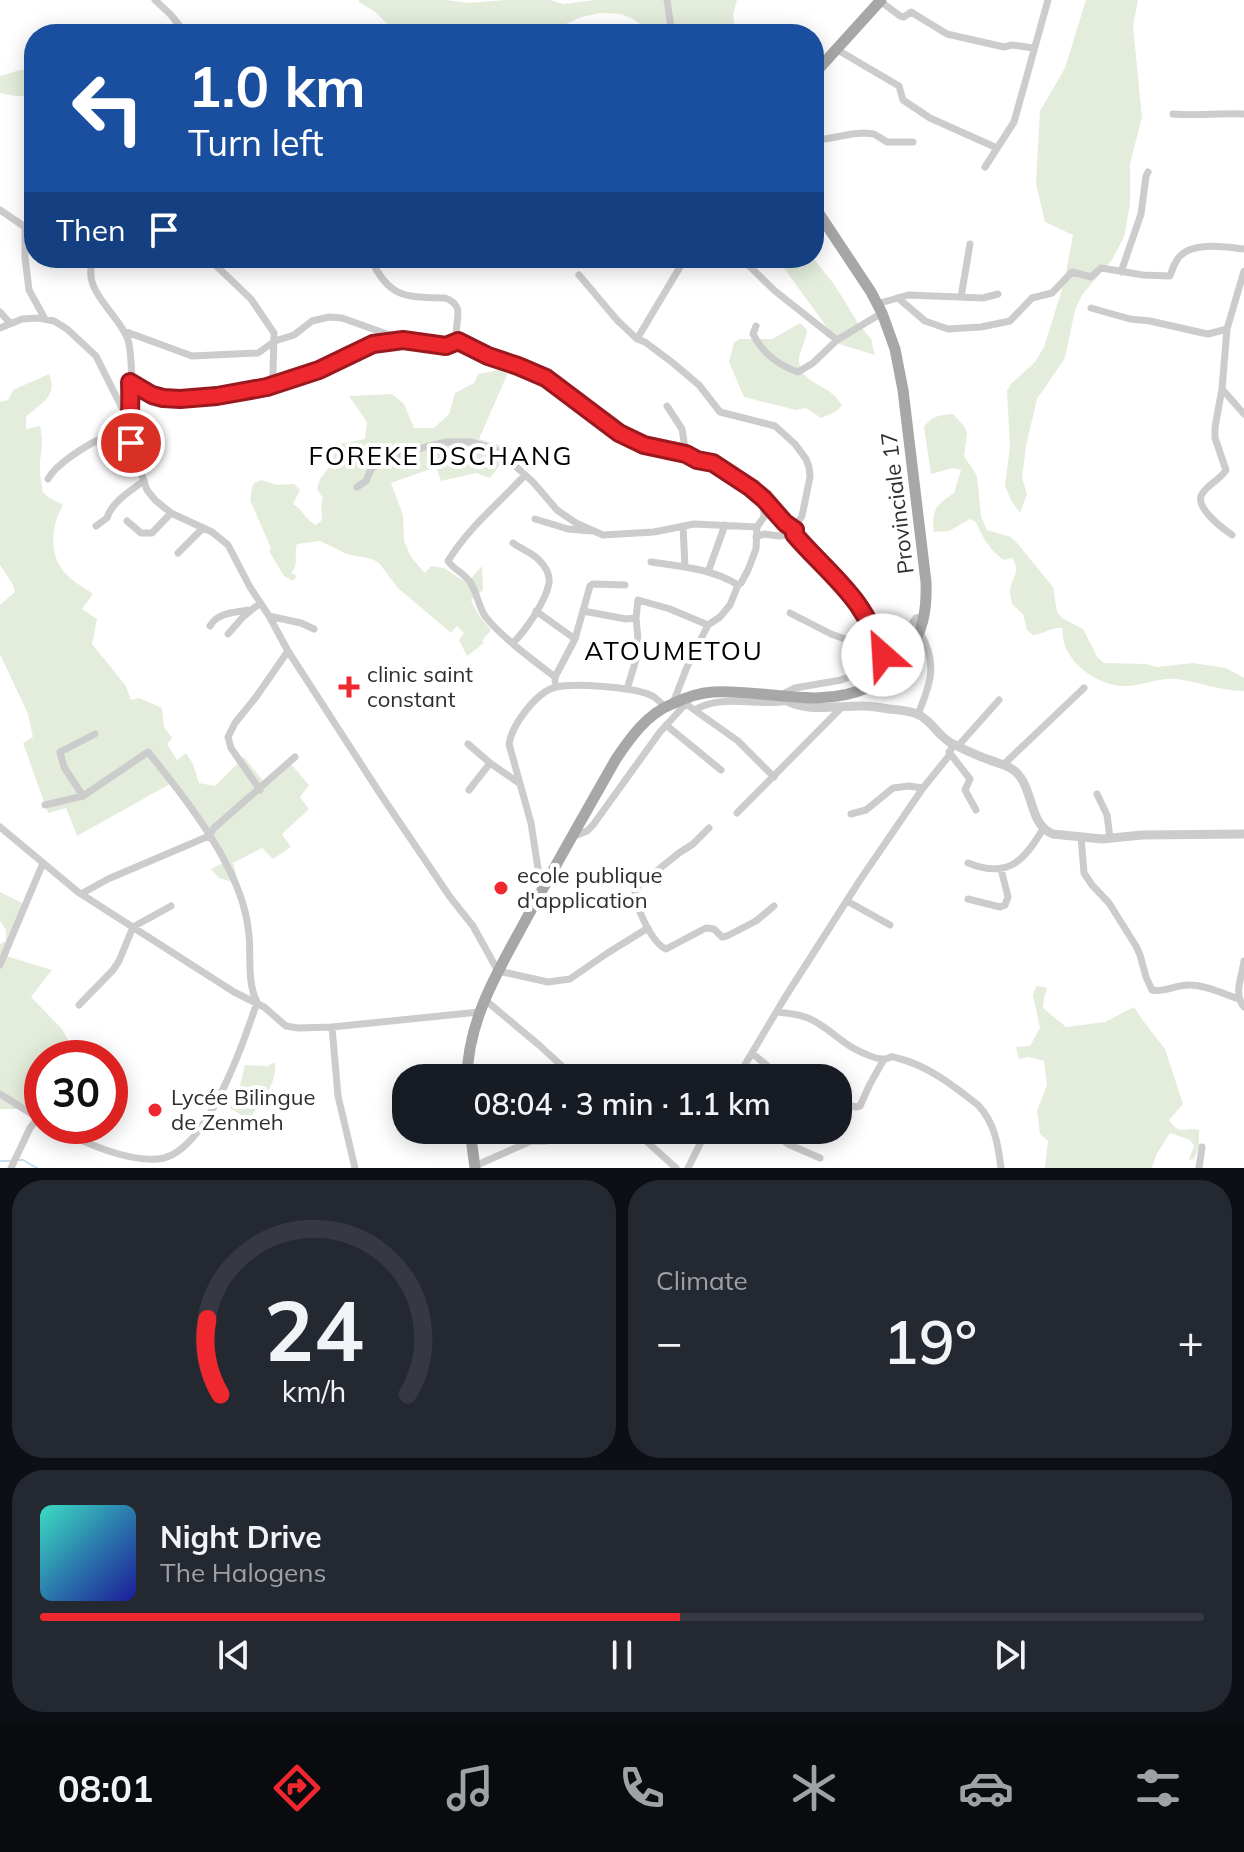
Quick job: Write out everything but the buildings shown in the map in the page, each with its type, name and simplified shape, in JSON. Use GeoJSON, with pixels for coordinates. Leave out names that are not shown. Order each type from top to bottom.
{"type":"FeatureCollection","features":[{"type":"Feature","properties":{"kind":"main road"},"geometry":{"type":"LineString","coordinates":[[824,63],[880,0]]}},
{"type":"Feature","properties":{"kind":"main road","name":"Provinciale 17"},"geometry":{"type":"LineString","coordinates":[[468,1064],[473,1028],[498,971],[628,740],[639,728],[669,705],[712,692],[782,698],[826,698],[855,694],[875,685],[902,664],[920,632],[927,607],[926,582],[903,390],[895,349],[880,309],[824,221]]}},
{"type":"Feature","properties":{"kind":"main road"},"geometry":{"type":"LineString","coordinates":[[472,1144],[475,1167]]}},
{"type":"Feature","properties":{"kind":"street"},"geometry":{"type":"LineString","coordinates":[[155,0],[178,24]]}},
{"type":"Feature","properties":{"kind":"street"},"geometry":{"type":"LineString","coordinates":[[667,0],[671,24]]}},
{"type":"Feature","properties":{"kind":"street"},"geometry":{"type":"LineString","coordinates":[[880,0],[900,16],[911,12],[947,34],[1004,47],[1034,48]]}},
{"type":"Feature","properties":{"kind":"street"},"geometry":{"type":"LineString","coordinates":[[985,167],[1014,122],[1048,0]]}},
{"type":"Feature","properties":{"kind":"street"},"geometry":{"type":"LineString","coordinates":[[836,49],[899,86],[903,100],[930,118],[997,148]]}},
{"type":"Feature","properties":{"kind":"street"},"geometry":{"type":"LineString","coordinates":[[1173,114],[1244,114]]}},
{"type":"Feature","properties":{"kind":"street"},"geometry":{"type":"LineString","coordinates":[[824,139],[864,133],[874,134],[887,142],[913,142]]}},
{"type":"Feature","properties":{"kind":"street"},"geometry":{"type":"LineString","coordinates":[[1121,272],[1141,214],[1148,172]]}},
{"type":"Feature","properties":{"kind":"street"},"geometry":{"type":"LineString","coordinates":[[0,210],[24,226]]}},
{"type":"Feature","properties":{"kind":"street"},"geometry":{"type":"LineString","coordinates":[[961,297],[970,244]]}},
{"type":"Feature","properties":{"kind":"street"},"geometry":{"type":"LineString","coordinates":[[898,298],[925,321],[948,329],[981,327],[1010,321],[1032,298],[1052,293],[1072,272],[1091,277],[1101,268],[1170,276],[1179,256],[1195,248],[1244,249]]}},
{"type":"Feature","properties":{"kind":"street"},"geometry":{"type":"LineString","coordinates":[[26,268],[29,290],[45,319]]}},
{"type":"Feature","properties":{"kind":"street"},"geometry":{"type":"LineString","coordinates":[[91,268],[92,282],[129,343],[129,427]]}},
{"type":"Feature","properties":{"kind":"street"},"geometry":{"type":"LineString","coordinates":[[218,268],[251,299],[274,333],[273,373],[267,387]]}},
{"type":"Feature","properties":{"kind":"street"},"geometry":{"type":"LineString","coordinates":[[376,268],[383,281],[401,294],[451,300],[458,319],[455,335],[458,341],[546,378],[619,433],[644,445],[713,463],[751,488],[856,601],[879,655]]}},
{"type":"Feature","properties":{"kind":"street"},"geometry":{"type":"LineString","coordinates":[[637,339],[679,268]]}},
{"type":"Feature","properties":{"kind":"street"},"geometry":{"type":"LineString","coordinates":[[751,268],[837,340]]}},
{"type":"Feature","properties":{"kind":"street"},"geometry":{"type":"LineString","coordinates":[[1232,535],[1205,511],[1200,498],[1226,470],[1215,438],[1215,427],[1227,329],[1244,271]]}},
{"type":"Feature","properties":{"kind":"street"},"geometry":{"type":"LineString","coordinates":[[579,275],[617,320],[637,339],[664,356],[699,385],[720,412],[775,426],[795,444],[806,459],[810,477],[802,516],[795,532]]}},
{"type":"Feature","properties":{"kind":"street"},"geometry":{"type":"LineString","coordinates":[[756,326],[753,334],[758,344],[780,365],[798,372],[813,363],[837,340],[898,298],[908,295],[983,298],[998,294]]}},
{"type":"Feature","properties":{"kind":"street"},"geometry":{"type":"LineString","coordinates":[[1091,308],[1208,334],[1227,329]]}},
{"type":"Feature","properties":{"kind":"street"},"geometry":{"type":"LineString","coordinates":[[0,312],[10,323]]}},
{"type":"Feature","properties":{"kind":"street"},"geometry":{"type":"LineString","coordinates":[[124,331],[192,356],[258,353],[275,341],[294,335],[312,321],[329,317],[342,318],[403,340],[446,346],[458,341]]}},
{"type":"Feature","properties":{"kind":"street"},"geometry":{"type":"LineString","coordinates":[[0,328],[22,319],[54,321],[96,356],[123,408],[144,481],[155,500],[171,513],[212,532],[228,545],[288,651],[381,795],[473,926],[498,971],[548,982],[570,979],[648,928]]}},
{"type":"Feature","properties":{"kind":"street"},"geometry":{"type":"LineString","coordinates":[[130,382],[152,395],[180,399],[217,396],[267,387],[319,370],[373,344],[403,340]]}},
{"type":"Feature","properties":{"kind":"street"},"geometry":{"type":"LineString","coordinates":[[1222,389],[1244,414]]}},
{"type":"Feature","properties":{"kind":"street"},"geometry":{"type":"LineString","coordinates":[[667,406],[682,429],[686,454]]}},
{"type":"Feature","properties":{"kind":"street"},"geometry":{"type":"LineString","coordinates":[[48,479],[51,472],[100,439],[112,447],[131,443]]}},
{"type":"Feature","properties":{"kind":"street"},"geometry":{"type":"LineString","coordinates":[[357,487],[366,481],[371,469],[388,458],[447,442],[472,442],[494,449],[525,475],[557,510],[593,531]]}},
{"type":"Feature","properties":{"kind":"street"},"geometry":{"type":"LineString","coordinates":[[525,475],[471,528],[448,561],[469,579],[485,616],[555,677]]}},
{"type":"Feature","properties":{"kind":"street"},"geometry":{"type":"LineString","coordinates":[[96,526],[144,481]]}},
{"type":"Feature","properties":{"kind":"street"},"geometry":{"type":"LineString","coordinates":[[541,891],[531,823],[510,750],[510,737],[521,717],[537,698],[555,687],[607,686],[627,689],[651,695],[669,705],[708,625],[730,605],[753,560],[757,527],[768,504]]}},
{"type":"Feature","properties":{"kind":"street"},"geometry":{"type":"LineString","coordinates":[[127,521],[141,533],[152,533],[171,513]]}},
{"type":"Feature","properties":{"kind":"street"},"geometry":{"type":"LineString","coordinates":[[535,519],[568,529],[610,536],[683,526],[757,527]]}},
{"type":"Feature","properties":{"kind":"street"},"geometry":{"type":"LineString","coordinates":[[708,572],[725,525]]}},
{"type":"Feature","properties":{"kind":"street"},"geometry":{"type":"LineString","coordinates":[[683,526],[685,567]]}},
{"type":"Feature","properties":{"kind":"street"},"geometry":{"type":"LineString","coordinates":[[178,553],[203,528]]}},
{"type":"Feature","properties":{"kind":"street"},"geometry":{"type":"LineString","coordinates":[[756,537],[795,532]]}},
{"type":"Feature","properties":{"kind":"street"},"geometry":{"type":"LineString","coordinates":[[513,543],[538,559],[547,572],[549,583],[536,611],[513,643]]}},
{"type":"Feature","properties":{"kind":"street"},"geometry":{"type":"LineString","coordinates":[[651,562],[708,572],[738,585]]}},
{"type":"Feature","properties":{"kind":"street"},"geometry":{"type":"LineString","coordinates":[[555,687],[555,677],[575,639],[589,589],[593,584],[625,585]]}},
{"type":"Feature","properties":{"kind":"street"},"geometry":{"type":"LineString","coordinates":[[627,689],[639,650],[638,600],[708,625]]}},
{"type":"Feature","properties":{"kind":"street"},"geometry":{"type":"LineString","coordinates":[[228,634],[260,603]]}},
{"type":"Feature","properties":{"kind":"street"},"geometry":{"type":"LineString","coordinates":[[210,626],[220,616],[250,610]]}},
{"type":"Feature","properties":{"kind":"street"},"geometry":{"type":"LineString","coordinates":[[536,611],[575,639]]}},
{"type":"Feature","properties":{"kind":"street"},"geometry":{"type":"LineString","coordinates":[[583,611],[636,618]]}},
{"type":"Feature","properties":{"kind":"street"},"geometry":{"type":"LineString","coordinates":[[790,613],[845,639],[874,663]]}},
{"type":"Feature","properties":{"kind":"street"},"geometry":{"type":"LineString","coordinates":[[269,616],[314,629]]}},
{"type":"Feature","properties":{"kind":"street"},"geometry":{"type":"LineString","coordinates":[[695,710],[715,702],[771,704],[795,688],[841,680],[860,673],[879,655],[897,649],[916,618],[925,616]]}},
{"type":"Feature","properties":{"kind":"street"},"geometry":{"type":"LineString","coordinates":[[918,714],[928,692],[931,670],[926,644],[920,632]]}},
{"type":"Feature","properties":{"kind":"street"},"geometry":{"type":"LineString","coordinates":[[260,790],[231,748],[228,737],[288,651]]}},
{"type":"Feature","properties":{"kind":"street"},"geometry":{"type":"LineString","coordinates":[[1004,764],[1084,688]]}},
{"type":"Feature","properties":{"kind":"street"},"geometry":{"type":"LineString","coordinates":[[782,698],[815,708],[866,706],[918,714],[953,747],[970,779],[965,790],[976,810]]}},
{"type":"Feature","properties":{"kind":"street"},"geometry":{"type":"LineString","coordinates":[[572,837],[587,831],[599,819],[666,725],[689,700],[695,710],[738,741],[774,777]]}},
{"type":"Feature","properties":{"kind":"street"},"geometry":{"type":"LineString","coordinates":[[745,1064],[847,901],[923,788],[953,747],[999,700]]}},
{"type":"Feature","properties":{"kind":"street"},"geometry":{"type":"LineString","coordinates":[[737,813],[842,707]]}},
{"type":"Feature","properties":{"kind":"street"},"geometry":{"type":"LineString","coordinates":[[666,725],[721,770]]}},
{"type":"Feature","properties":{"kind":"street"},"geometry":{"type":"LineString","coordinates":[[83,796],[64,767],[60,752],[95,734]]}},
{"type":"Feature","properties":{"kind":"street"},"geometry":{"type":"LineString","coordinates":[[468,744],[519,783]]}},
{"type":"Feature","properties":{"kind":"street"},"geometry":{"type":"LineString","coordinates":[[953,747],[1004,764],[1016,772],[1023,781],[1043,829],[1053,834],[1110,838],[1244,834]]}},
{"type":"Feature","properties":{"kind":"street"},"geometry":{"type":"LineString","coordinates":[[45,805],[83,796],[148,752],[180,792],[218,850],[242,902],[249,931],[257,1002],[244,1040],[199,1131],[181,1149],[167,1157],[155,1159],[129,1156],[91,1144]]}},
{"type":"Feature","properties":{"kind":"street"},"geometry":{"type":"LineString","coordinates":[[81,894],[108,879],[209,836],[214,828],[295,757]]}},
{"type":"Feature","properties":{"kind":"street"},"geometry":{"type":"LineString","coordinates":[[469,790],[490,763]]}},
{"type":"Feature","properties":{"kind":"street"},"geometry":{"type":"LineString","coordinates":[[851,814],[866,810],[893,788],[923,788]]}},
{"type":"Feature","properties":{"kind":"street"},"geometry":{"type":"LineString","coordinates":[[1097,794],[1107,815],[1110,838]]}},
{"type":"Feature","properties":{"kind":"street"},"geometry":{"type":"LineString","coordinates":[[0,827],[81,894],[234,992],[257,1002],[286,1026],[332,1027],[479,1012]]}},
{"type":"Feature","properties":{"kind":"street"},"geometry":{"type":"LineString","coordinates":[[709,828],[638,886],[635,892],[635,899],[658,945],[666,949],[706,928],[714,929],[722,937],[727,936],[756,921],[774,906]]}},
{"type":"Feature","properties":{"kind":"street"},"geometry":{"type":"LineString","coordinates":[[968,863],[988,869],[1010,867],[1026,856],[1043,829]]}},
{"type":"Feature","properties":{"kind":"street"},"geometry":{"type":"LineString","coordinates":[[1081,837],[1084,873],[1114,909],[1136,946],[1152,990],[1158,992],[1173,986],[1197,985],[1242,1003]]}},
{"type":"Feature","properties":{"kind":"street"},"geometry":{"type":"LineString","coordinates":[[0,965],[43,863]]}},
{"type":"Feature","properties":{"kind":"street"},"geometry":{"type":"LineString","coordinates":[[968,899],[1000,907],[1005,905],[1008,897],[1001,869]]}},
{"type":"Feature","properties":{"kind":"street"},"geometry":{"type":"LineString","coordinates":[[847,901],[890,925]]}},
{"type":"Feature","properties":{"kind":"street"},"geometry":{"type":"LineString","coordinates":[[79,1005],[113,970],[133,927],[171,906]]}},
{"type":"Feature","properties":{"kind":"street"},"geometry":{"type":"LineString","coordinates":[[1242,1003],[1238,987],[1244,961]]}},
{"type":"Feature","properties":{"kind":"street"},"geometry":{"type":"LineString","coordinates":[[484,999],[560,1064]]}},
{"type":"Feature","properties":{"kind":"street"},"geometry":{"type":"LineString","coordinates":[[777,1012],[807,1017],[861,1053],[884,1059],[895,1057],[939,1076],[978,1105],[993,1127],[1001,1168]]}},
{"type":"Feature","properties":{"kind":"street"},"geometry":{"type":"LineString","coordinates":[[332,1027],[338,1096],[355,1168]]}},
{"type":"Feature","properties":{"kind":"street"},"geometry":{"type":"LineString","coordinates":[[752,1053],[765,1064]]}},
{"type":"Feature","properties":{"kind":"street"},"geometry":{"type":"LineString","coordinates":[[852,1106],[860,1106],[884,1059]]}},
{"type":"Feature","properties":{"kind":"street"},"geometry":{"type":"LineString","coordinates":[[0,1094],[24,1109]]}},
{"type":"Feature","properties":{"kind":"street"},"geometry":{"type":"LineString","coordinates":[[11,1168],[24,1141]]}},
{"type":"Feature","properties":{"kind":"street"},"geometry":{"type":"LineString","coordinates":[[475,1167],[525,1144]]}},
{"type":"Feature","properties":{"kind":"street"},"geometry":{"type":"LineString","coordinates":[[649,1144],[676,1168]]}},
{"type":"Feature","properties":{"kind":"street"},"geometry":{"type":"LineString","coordinates":[[688,1168],[700,1144]]}},
{"type":"Feature","properties":{"kind":"street"},"geometry":{"type":"LineString","coordinates":[[788,1144],[820,1158]]}},
{"type":"Feature","properties":{"kind":"street"},"geometry":{"type":"LineString","coordinates":[[1199,1168],[1202,1147]]}},
{"type":"Feature","properties":{"kind":"green space"},"geometry":{"type":"Polygon","coordinates":[[[550,0],[564,4],[594,0],[737,0],[734,24],[640,24],[621,14],[601,13],[566,24],[388,24],[359,2],[550,0]]]}},
{"type":"Feature","properties":{"kind":"green space"},"geometry":{"type":"Polygon","coordinates":[[[1086,0],[1138,0],[1133,26],[1142,117],[1130,164],[1130,205],[1124,237],[1112,260],[1082,295],[1075,310],[1065,358],[1037,399],[1022,478],[1027,494],[1020,513],[1005,486],[1010,446],[1007,391],[1035,362],[1044,347],[1064,283],[1073,235],[1045,222],[1036,184],[1040,111],[1065,68],[1086,0]]]}},
{"type":"Feature","properties":{"kind":"green space"},"geometry":{"type":"Polygon","coordinates":[[[24,70],[24,95],[0,93],[0,76],[24,70]]]}},
{"type":"Feature","properties":{"kind":"green space"},"geometry":{"type":"Polygon","coordinates":[[[784,268],[821,268],[871,339],[875,355],[839,344],[784,268]]]}},
{"type":"Feature","properties":{"kind":"green space"},"geometry":{"type":"Polygon","coordinates":[[[800,323],[807,330],[799,357],[800,367],[807,377],[834,395],[842,406],[821,418],[806,408],[796,410],[744,397],[729,362],[734,342],[740,339],[772,339],[800,323]]]}},
{"type":"Feature","properties":{"kind":"green space"},"geometry":{"type":"Polygon","coordinates":[[[510,368],[479,439],[512,449],[490,478],[476,473],[441,481],[436,467],[391,483],[403,515],[404,541],[411,557],[425,573],[431,566],[444,568],[467,583],[482,566],[483,590],[471,600],[491,630],[482,641],[484,643],[467,656],[459,640],[464,633],[457,626],[451,633],[398,588],[379,563],[347,554],[320,541],[297,544],[295,566],[291,573],[297,576],[293,581],[284,576],[269,551],[271,548],[250,500],[253,484],[261,480],[277,485],[294,484],[300,490],[293,504],[316,525],[322,520],[323,498],[317,489],[332,463],[336,445],[365,439],[367,422],[349,396],[392,394],[404,404],[414,428],[434,428],[449,414],[455,393],[474,383],[478,374],[510,368]]]}},
{"type":"Feature","properties":{"kind":"green space"},"geometry":{"type":"Polygon","coordinates":[[[49,374],[50,394],[26,417],[26,429],[40,426],[42,491],[63,505],[54,531],[56,558],[69,577],[93,594],[82,609],[97,619],[92,644],[126,686],[131,700],[139,698],[162,708],[164,727],[172,738],[167,744],[177,760],[186,753],[199,783],[215,786],[244,757],[267,786],[291,764],[309,785],[300,797],[309,809],[282,834],[291,847],[273,859],[262,848],[233,863],[239,884],[219,878],[211,869],[225,862],[170,784],[77,836],[66,808],[48,813],[23,743],[33,737],[28,714],[0,654],[0,605],[15,592],[0,565],[0,402],[8,400],[13,390],[49,374]]]}},
{"type":"Feature","properties":{"kind":"green space"},"geometry":{"type":"Polygon","coordinates":[[[953,414],[967,433],[964,456],[977,476],[981,516],[987,530],[1011,537],[1017,543],[1053,587],[1057,612],[1083,629],[1098,658],[1104,663],[1157,667],[1193,663],[1226,668],[1244,678],[1244,691],[1177,679],[1129,686],[1114,685],[1096,679],[1074,661],[1065,646],[1062,628],[1033,635],[1027,630],[1023,614],[1011,601],[1010,591],[1016,571],[1012,558],[1004,560],[994,552],[976,522],[970,519],[949,531],[934,532],[936,509],[954,493],[961,470],[953,468],[931,474],[924,427],[936,417],[953,414]]]}},
{"type":"Feature","properties":{"kind":"green space"},"geometry":{"type":"Polygon","coordinates":[[[0,892],[26,905],[3,955],[52,970],[31,997],[62,1029],[68,1040],[24,1040],[22,1109],[0,1109],[0,944],[6,941],[6,930],[0,921],[0,892]]]}},
{"type":"Feature","properties":{"kind":"green space"},"geometry":{"type":"Polygon","coordinates":[[[1036,986],[1047,990],[1043,1008],[1066,1027],[1105,1022],[1134,1007],[1165,1049],[1183,1104],[1169,1120],[1179,1129],[1199,1130],[1199,1146],[1194,1159],[1189,1160],[1194,1145],[1190,1140],[1170,1133],[1152,1168],[1045,1168],[1048,1141],[1040,1134],[1037,1111],[1047,1085],[1044,1061],[1029,1057],[1019,1059],[1016,1047],[1030,1046],[1040,1028],[1033,995],[1036,986]]]}},
{"type":"Feature","properties":{"kind":"green space"},"geometry":{"type":"Polygon","coordinates":[[[275,1062],[272,1084],[252,1115],[244,1117],[230,1108],[245,1065],[267,1066],[275,1062]]]}},
{"type":"Feature","properties":{"kind":"waterway"},"geometry":{"type":"LineString","coordinates":[[17,1160],[37,1168]]}},
{"type":"Feature","properties":{"kind":"waterway"},"geometry":{"type":"LineString","coordinates":[[0,1161],[11,1161]]}},
{"type":"Feature","properties":{"kind":"place","name":"clinic saint constant"},"geometry":{"type":"Point","coordinates":[349,687]}},
{"type":"Feature","properties":{"kind":"place","name":"ecole publique d'application"},"geometry":{"type":"Point","coordinates":[501,888]}},
{"type":"Feature","properties":{"kind":"place","name":"Lycée Bilingue de Zenmeh"},"geometry":{"type":"Point","coordinates":[155,1110]}},
{"type":"Feature","properties":{"kind":"district","name":"FOREKE DSCHANG"},"geometry":{"type":"Point","coordinates":[441,456]}},
{"type":"Feature","properties":{"kind":"district","name":"ATOUMETOU"},"geometry":{"type":"Point","coordinates":[674,651]}},
{"type":"Feature","properties":{"kind":"route"},"geometry":{"type":"LineString","coordinates":[[131,443],[130,382],[163,398],[217,396],[267,387],[319,370],[373,344],[403,340],[446,346],[458,341],[546,378],[619,433],[644,445],[713,463],[751,488],[795,530],[794,534],[856,601],[879,655],[883,655]]}}]}
